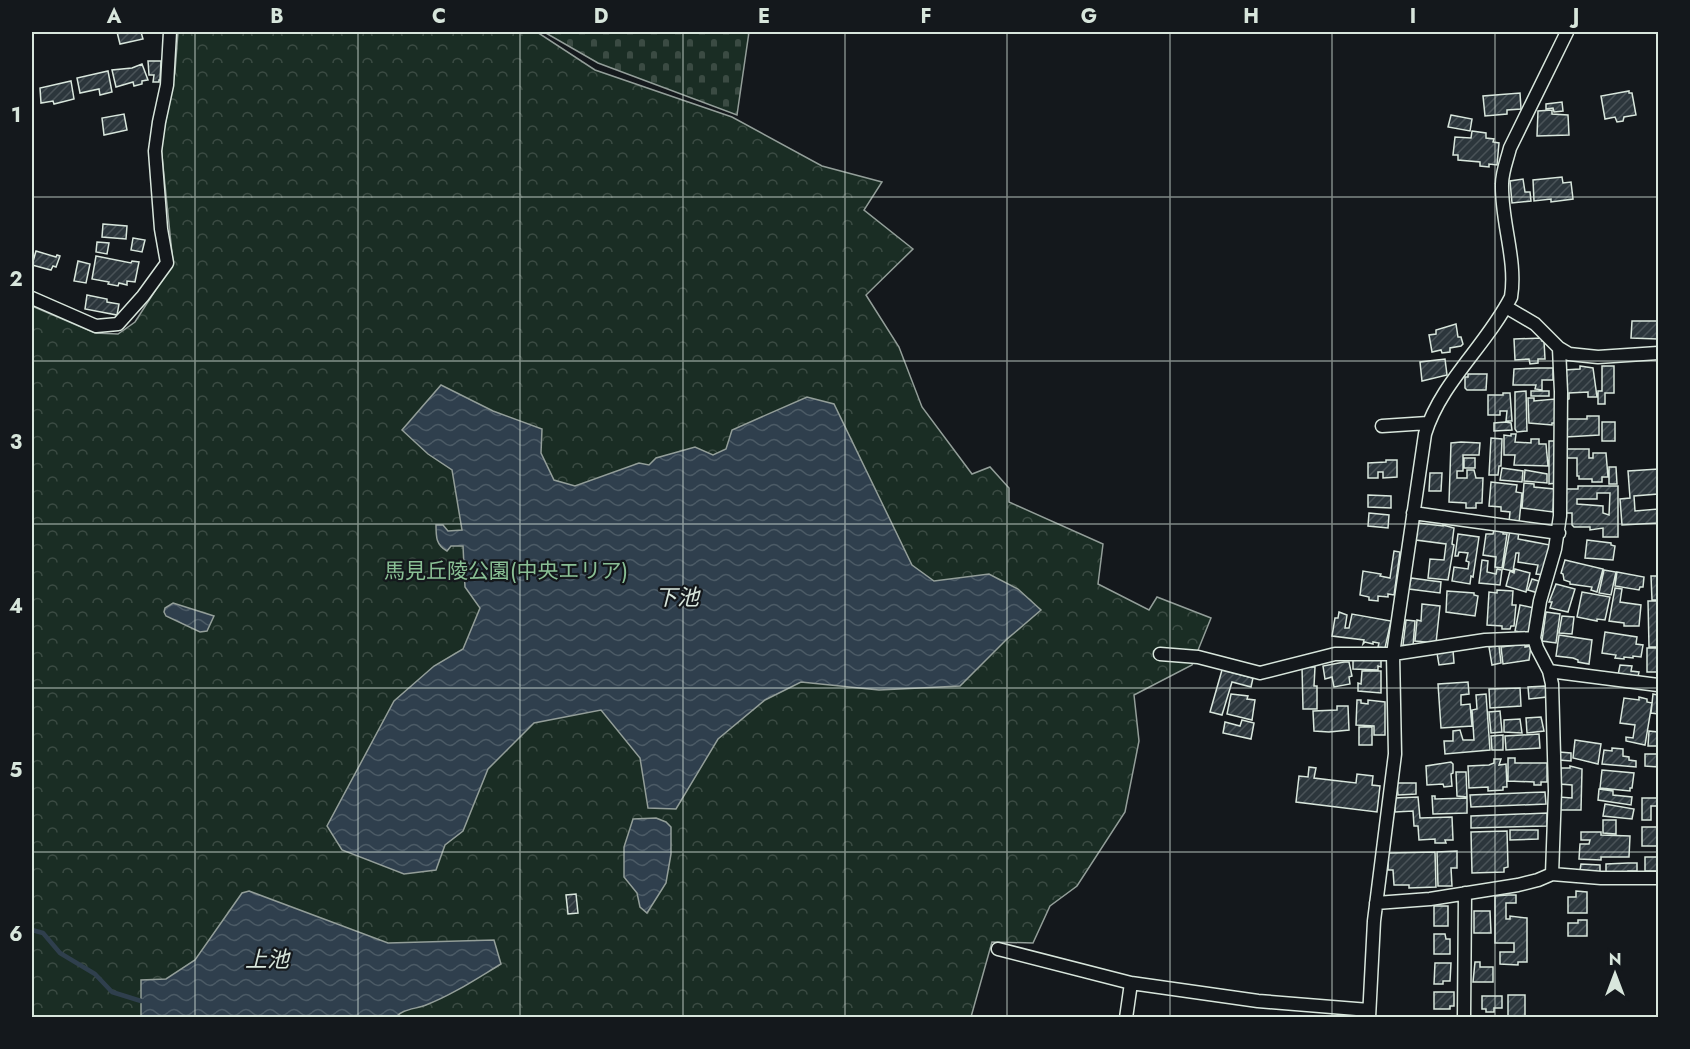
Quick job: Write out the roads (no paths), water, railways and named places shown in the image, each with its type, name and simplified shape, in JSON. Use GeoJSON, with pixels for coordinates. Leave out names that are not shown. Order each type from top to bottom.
{"type":"FeatureCollection","features":[{"type":"Feature","properties":{"kind":"street"},"geometry":{"type":"LineString","coordinates":[[32,298],[96,326],[118,324],[143,296],[167,263],[161,229],[155,151],[167,85],[170,32]]}},
{"type":"Feature","properties":{"kind":"street"},"geometry":{"type":"LineString","coordinates":[[998,949],[1131,983],[1369,1014],[1376,903],[1395,754],[1393,654],[1425,434],[1440,399],[1506,307],[1512,288],[1502,183],[1504,167],[1510,148],[1568,32]]}},
{"type":"Feature","properties":{"kind":"street"},"geometry":{"type":"LineString","coordinates":[[1506,307],[1535,324],[1559,348],[1569,354],[1584,356],[1659,353]]}},
{"type":"Feature","properties":{"kind":"street"},"geometry":{"type":"LineString","coordinates":[[1552,874],[1556,791],[1552,684],[1549,670],[1534,638],[1540,602],[1558,533],[1561,497],[1562,392],[1559,348]]}},
{"type":"Feature","properties":{"kind":"street"},"geometry":{"type":"LineString","coordinates":[[1382,426],[1428,423]]}},
{"type":"Feature","properties":{"kind":"street"},"geometry":{"type":"LineString","coordinates":[[1413,513],[1558,533]]}},
{"type":"Feature","properties":{"kind":"street"},"geometry":{"type":"LineString","coordinates":[[1160,654],[1198,657],[1260,673],[1335,654],[1354,652],[1393,654],[1485,640],[1534,638]]}},
{"type":"Feature","properties":{"kind":"street"},"geometry":{"type":"LineString","coordinates":[[1549,670],[1659,685]]}},
{"type":"Feature","properties":{"kind":"street"},"geometry":{"type":"LineString","coordinates":[[1376,903],[1518,885],[1552,874],[1601,878],[1659,878]]}},
{"type":"Feature","properties":{"kind":"street"},"geometry":{"type":"LineString","coordinates":[[1464,1017],[1465,893]]}},
{"type":"Feature","properties":{"kind":"street"},"geometry":{"type":"LineString","coordinates":[[1126,1017],[1131,983]]}},
{"type":"Feature","properties":{"kind":"water","name":"下池"},"geometry":{"type":"Polygon","coordinates":[[[441,385],[493,411],[542,429],[541,453],[554,480],[575,486],[639,463],[649,465],[656,458],[695,447],[713,455],[726,449],[732,430],[807,397],[834,404],[912,565],[934,581],[989,574],[1018,589],[1041,610],[1006,640],[960,686],[879,690],[801,682],[765,700],[718,739],[676,809],[648,808],[640,758],[601,710],[534,723],[488,769],[463,831],[445,845],[436,870],[404,874],[342,850],[327,826],[394,701],[434,666],[463,649],[480,608],[465,587],[463,546],[451,546],[447,551],[441,546],[437,537],[436,525],[443,525],[448,531],[462,530],[452,470],[428,454],[402,430],[441,385]]]}},
{"type":"Feature","properties":{"kind":"water"},"geometry":{"type":"Polygon","coordinates":[[[173,603],[214,616],[207,631],[200,632],[166,616],[165,608],[173,603]]]}},
{"type":"Feature","properties":{"kind":"water"},"geometry":{"type":"Polygon","coordinates":[[[656,818],[671,827],[671,854],[666,883],[647,913],[640,907],[637,893],[624,877],[624,847],[633,819],[656,818]]]}},
{"type":"Feature","properties":{"kind":"water","name":"上池"},"geometry":{"type":"Polygon","coordinates":[[[249,891],[388,943],[494,940],[501,964],[445,996],[405,1011],[396,1017],[141,1017],[141,980],[166,979],[195,960],[242,893],[249,891]]]}},
{"type":"Feature","properties":{"kind":"waterway"},"geometry":{"type":"LineString","coordinates":[[32,930],[43,933],[60,953],[95,974],[112,992],[141,1001]]}},
{"type":"Feature","properties":{"kind":"park label","name":"馬見丘陵公園(中央エリア)"},"geometry":{"type":"Point","coordinates":[506,571]}}]}
